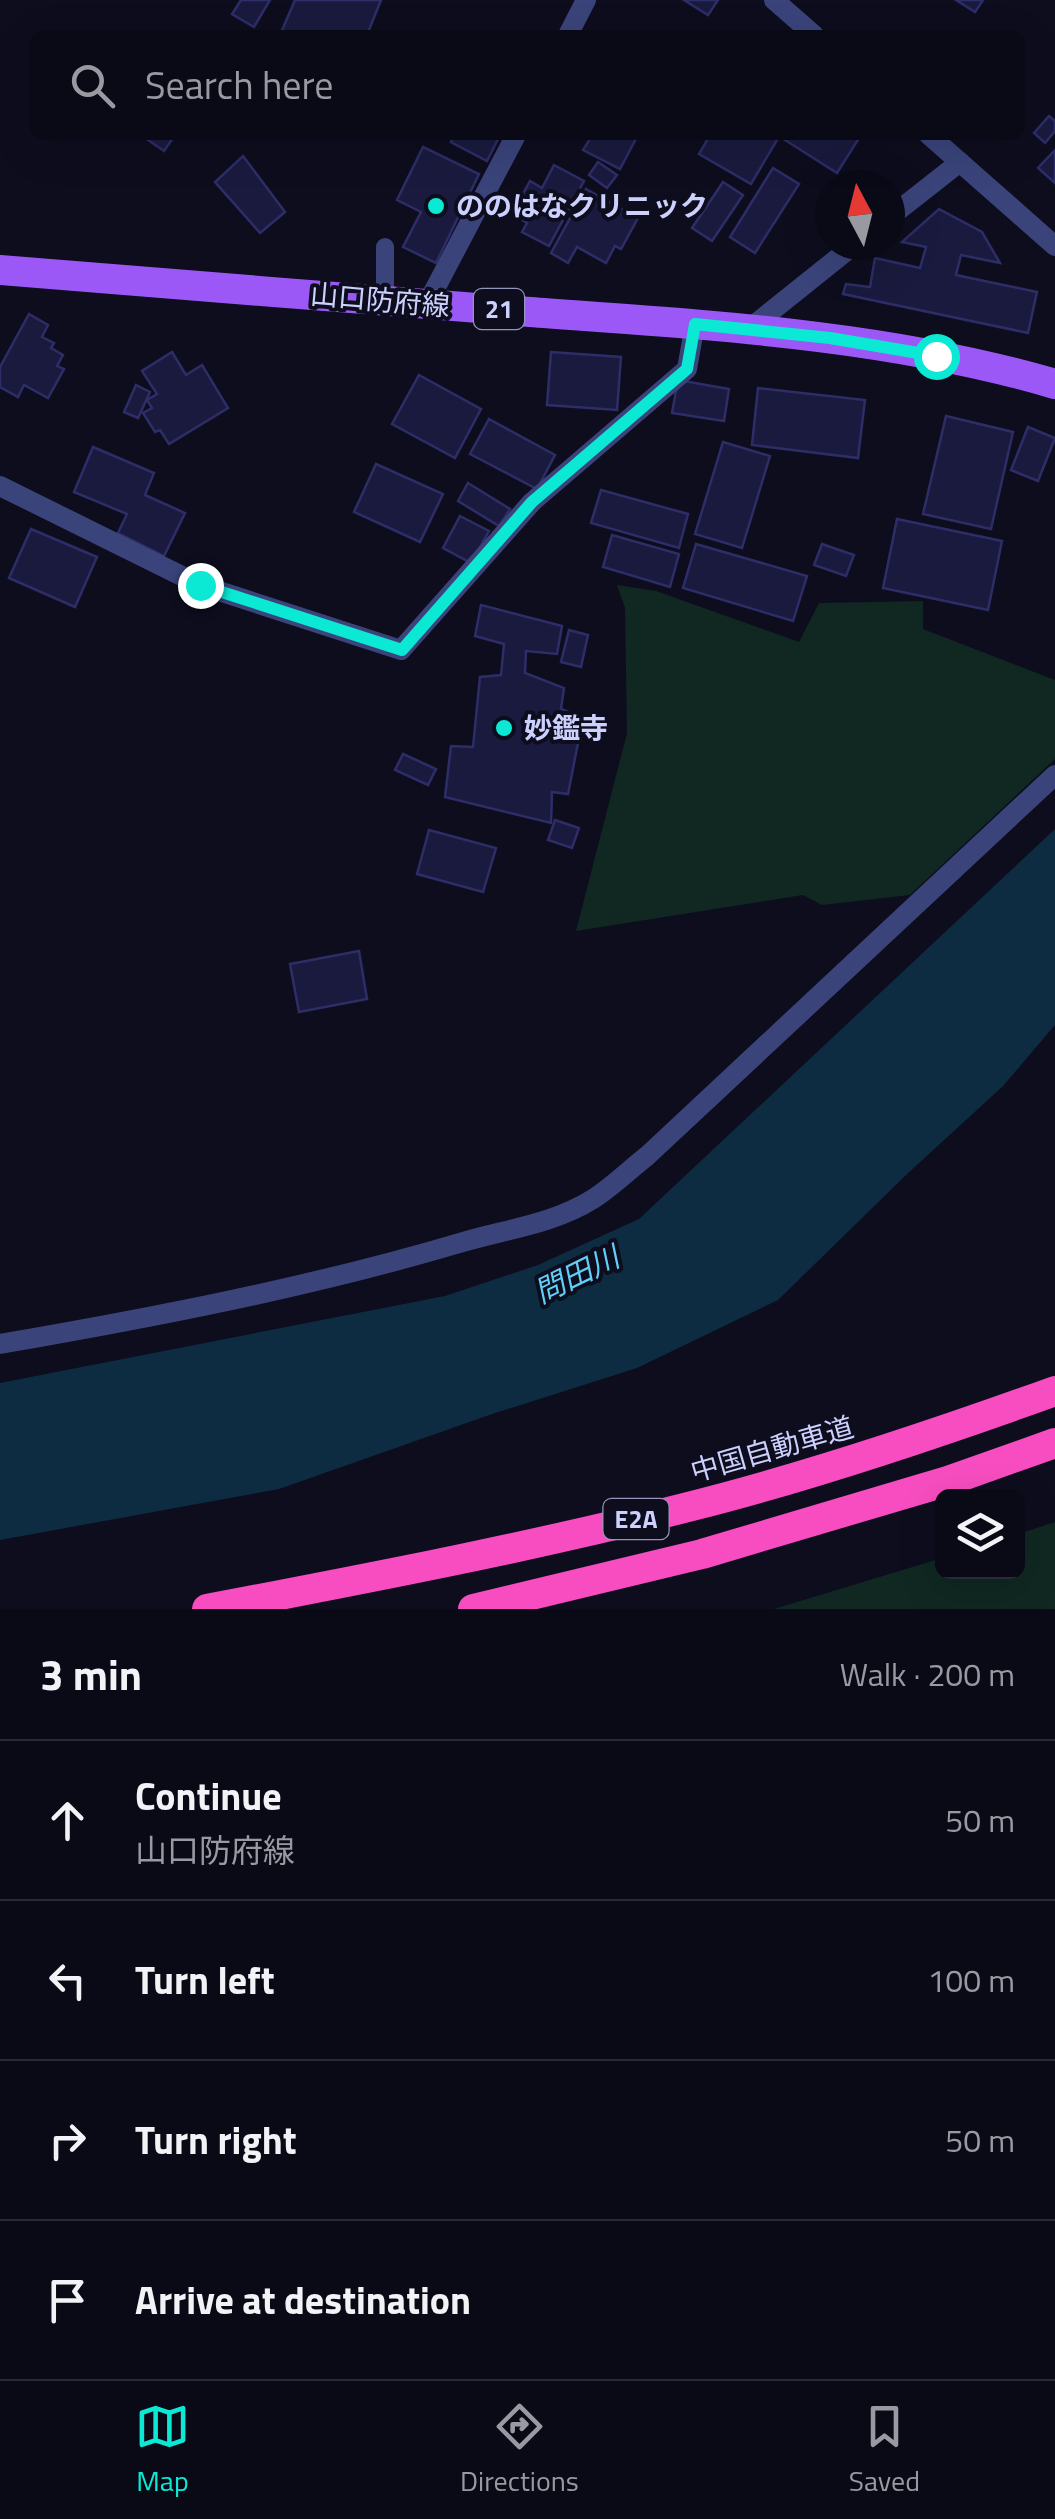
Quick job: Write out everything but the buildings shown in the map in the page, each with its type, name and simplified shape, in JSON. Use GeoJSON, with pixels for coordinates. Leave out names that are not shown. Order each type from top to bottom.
{"type":"FeatureCollection","features":[{"type":"Feature","properties":{"kind":"highway","name":"中国自動車道"},"geometry":{"type":"LineString","coordinates":[[207,1609],[447,1563],[693,1506],[932,1435],[1055,1390]]}},
{"type":"Feature","properties":{"kind":"highway","name":"E2A"},"geometry":{"type":"LineString","coordinates":[[473,1609],[702,1554],[948,1481],[1055,1443]]}},
{"type":"Feature","properties":{"kind":"main road","name":"山口防府線"},"geometry":{"type":"LineString","coordinates":[[0,270],[748,329],[936,356],[996,367],[1055,384]]}},
{"type":"Feature","properties":{"kind":"street"},"geometry":{"type":"LineString","coordinates":[[571,30],[586,0]]}},
{"type":"Feature","properties":{"kind":"street"},"geometry":{"type":"LineString","coordinates":[[774,0],[808,30]]}},
{"type":"Feature","properties":{"kind":"street"},"geometry":{"type":"LineString","coordinates":[[427,304],[513,140]]}},
{"type":"Feature","properties":{"kind":"street"},"geometry":{"type":"LineString","coordinates":[[935,140],[1055,246]]}},
{"type":"Feature","properties":{"kind":"street"},"geometry":{"type":"LineString","coordinates":[[905,205],[960,162]]}},
{"type":"Feature","properties":{"kind":"street"},"geometry":{"type":"LineString","coordinates":[[748,329],[835,260]]}},
{"type":"Feature","properties":{"kind":"street"},"geometry":{"type":"LineString","coordinates":[[0,486],[200,585],[402,650],[532,502],[687,369],[695,324]]}},
{"type":"Feature","properties":{"kind":"street"},"geometry":{"type":"LineString","coordinates":[[0,1344],[354,1274],[538,1224],[592,1200],[647,1156],[1055,775]]}},
{"type":"Feature","properties":{"kind":"lane"},"geometry":{"type":"LineString","coordinates":[[384,248],[385,300]]}},
{"type":"Feature","properties":{"kind":"green space"},"geometry":{"type":"Polygon","coordinates":[[[617,585],[656,591],[799,642],[819,603],[923,601],[923,629],[1055,680],[1055,759],[910,895],[822,905],[803,895],[576,931],[627,733],[625,608],[617,585]]]}},
{"type":"Feature","properties":{"kind":"green space"},"geometry":{"type":"Polygon","coordinates":[[[1055,1522],[1055,1609],[774,1609],[935,1560],[935,1579],[1025,1579],[1025,1532],[1055,1522]]]}},
{"type":"Feature","properties":{"kind":"water","name":"問田川"},"geometry":{"type":"Polygon","coordinates":[[[1055,829],[1055,1025],[1003,1086],[778,1300],[637,1368],[279,1489],[0,1540],[0,1383],[445,1296],[538,1265],[639,1219],[1055,829]]]}},
{"type":"Feature","properties":{"kind":"place","name":"ののはなクリニック"},"geometry":{"type":"Point","coordinates":[436,206]}},
{"type":"Feature","properties":{"kind":"place","name":"妙鑑寺"},"geometry":{"type":"Point","coordinates":[504,728]}},
{"type":"Feature","properties":{"kind":"route"},"geometry":{"type":"LineString","coordinates":[[200,585],[402,650],[532,502],[687,369],[695,324],[830,338],[936,356]]}}]}
